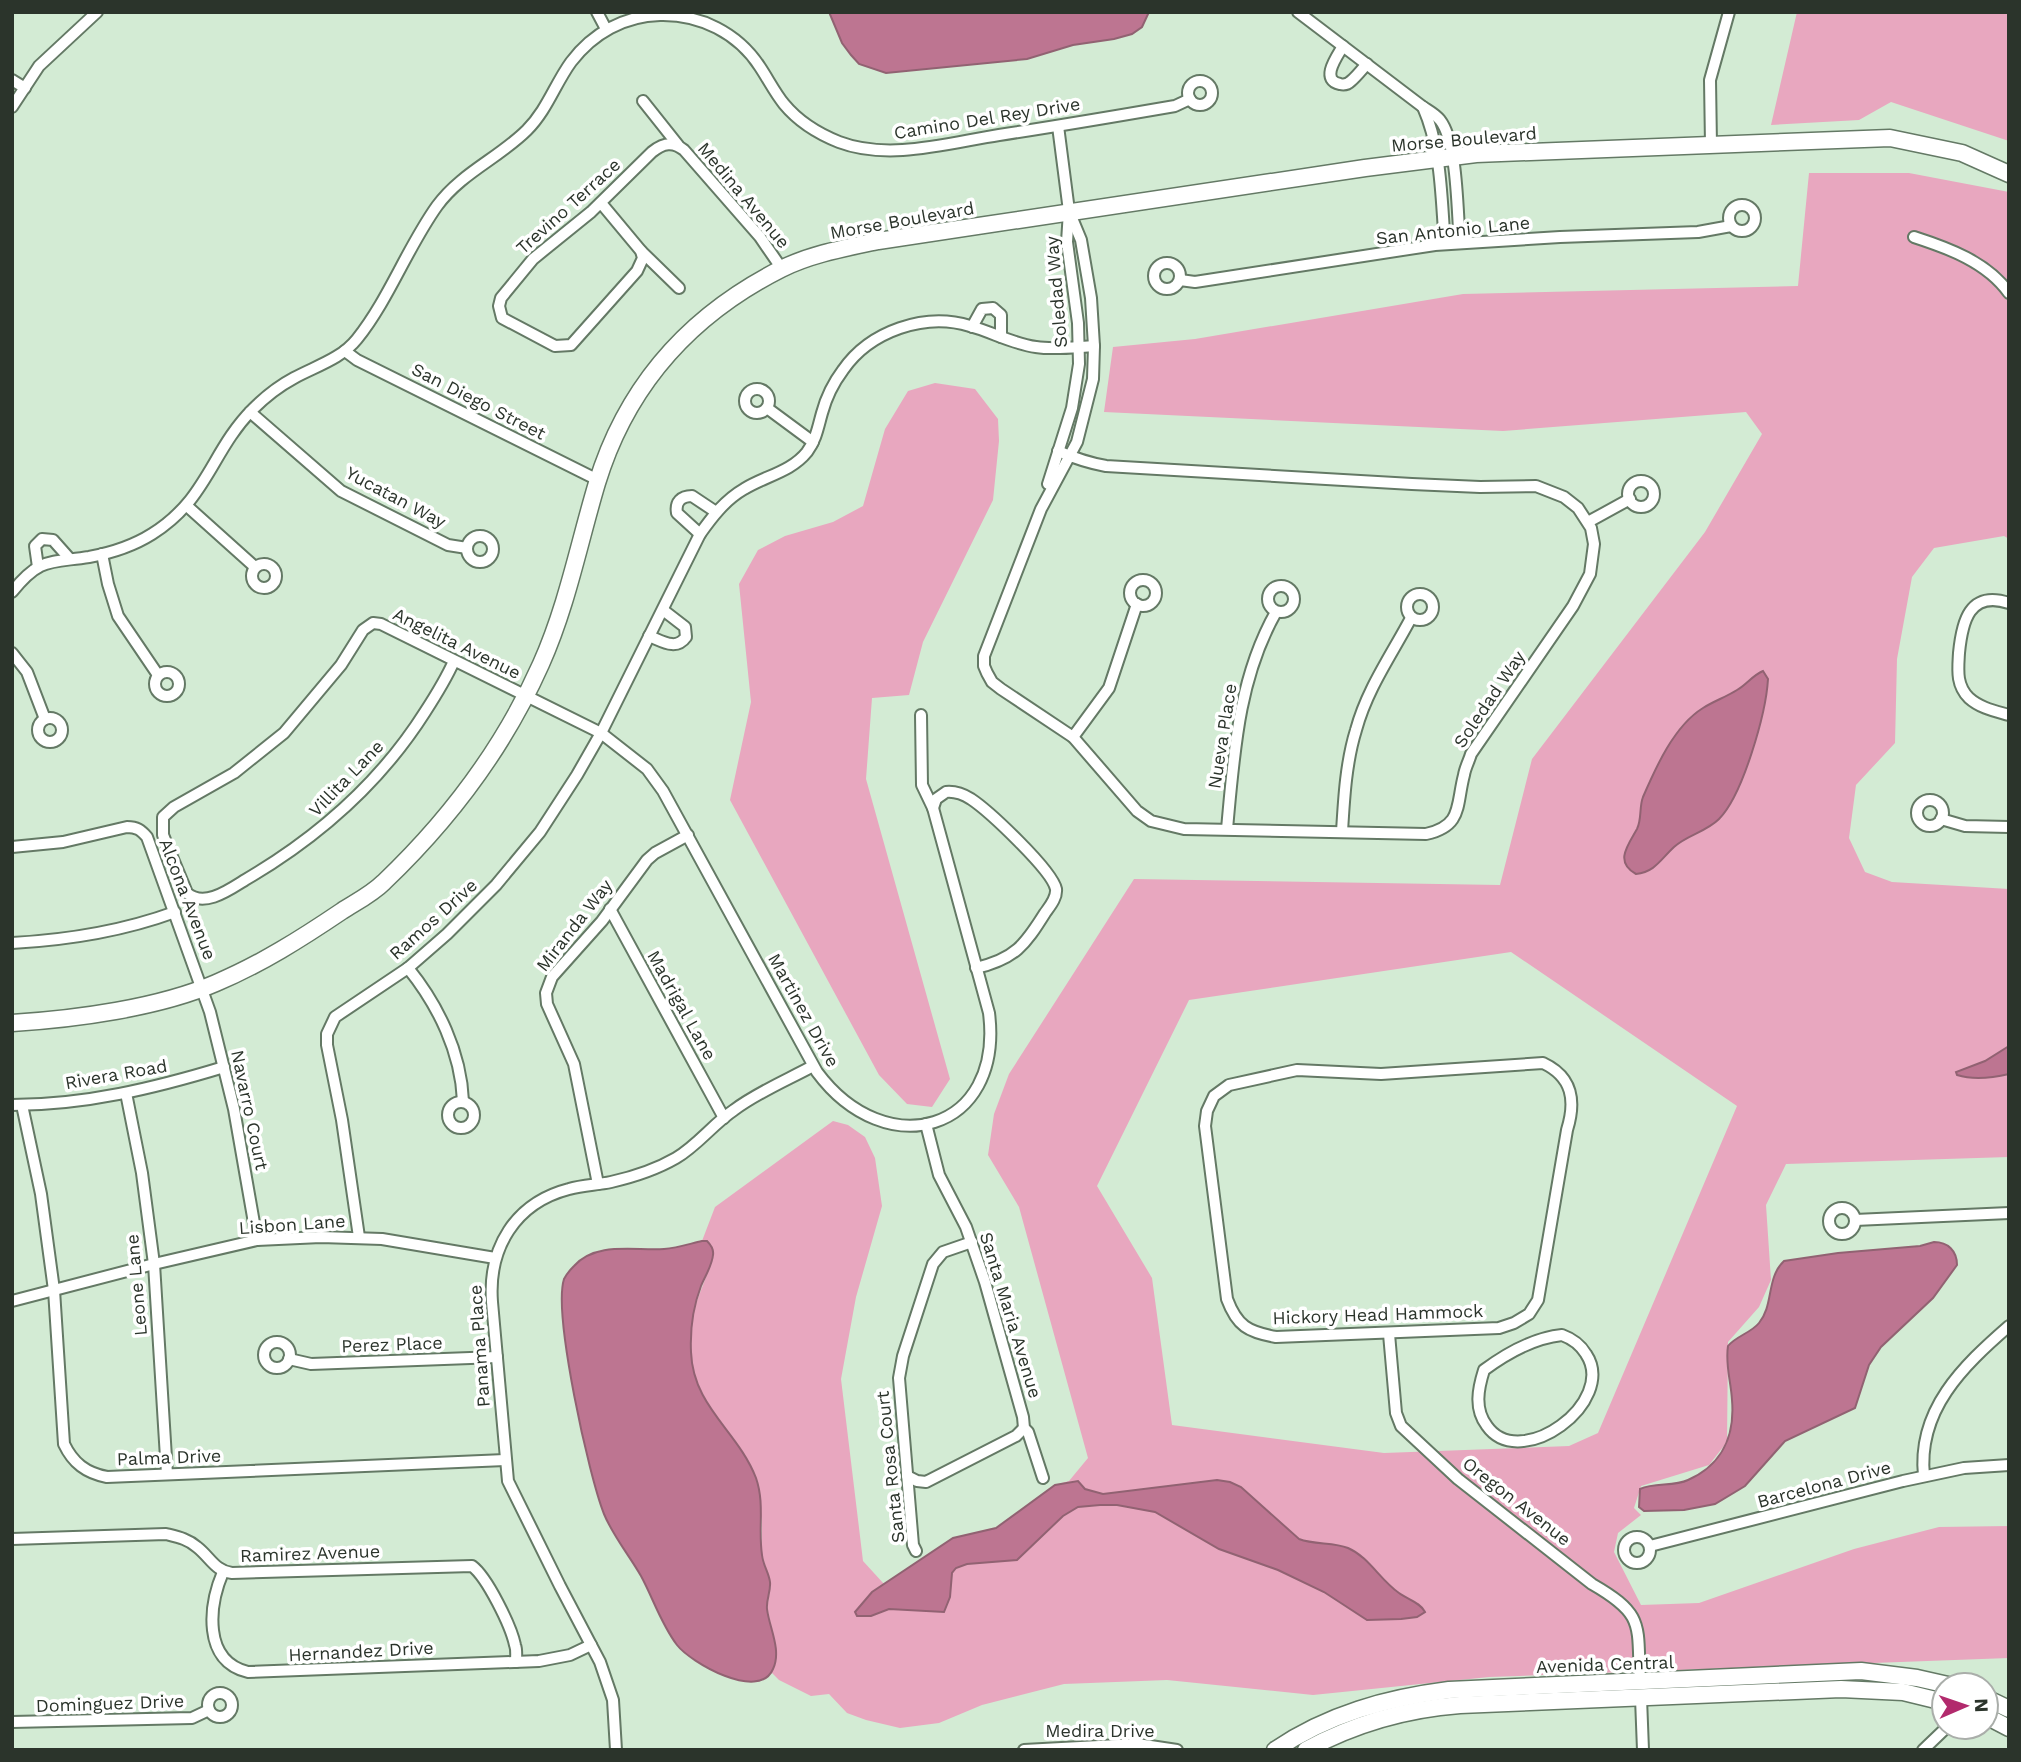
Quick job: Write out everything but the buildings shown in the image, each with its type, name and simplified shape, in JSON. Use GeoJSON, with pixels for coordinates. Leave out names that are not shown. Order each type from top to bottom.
{"type":"FeatureCollection","features":[{"type":"Feature","properties":{"kind":"street"},"geometry":{"type":"LineString","coordinates":[[597,12],[606,29]]}},
{"type":"Feature","properties":{"kind":"street"},"geometry":{"type":"LineString","coordinates":[[1298,12],[1441,121],[1448,135],[1445,158],[1445,244]]}},
{"type":"Feature","properties":{"kind":"street"},"geometry":{"type":"LineString","coordinates":[[1711,145],[1710,80],[1729,12]]}},
{"type":"Feature","properties":{"kind":"street"},"geometry":{"type":"LineString","coordinates":[[12,107],[48,57],[90,14]]}},
{"type":"Feature","properties":{"kind":"street","name":"Camino Del Rey Drive"},"geometry":{"type":"LineString","coordinates":[[12,592],[30,572],[53,561],[102,554],[132,545],[169,523],[187,506],[206,480],[227,442],[250,412],[282,385],[345,351],[358,338],[424,226],[453,187],[513,143],[530,127],[552,98],[571,62],[585,46],[626,16],[687,16],[713,25],[727,33],[751,54],[792,113],[820,132],[851,146],[880,151],[1175,106],[1190,99]]}},
{"type":"Feature","properties":{"kind":"street"},"geometry":{"type":"LineString","coordinates":[[1343,46],[1331,66],[1330,72],[1335,82],[1340,84],[1351,81],[1367,64]]}},
{"type":"Feature","properties":{"kind":"street"},"geometry":{"type":"LineString","coordinates":[[12,80],[24,88]]}},
{"type":"Feature","properties":{"kind":"street","name":"Medina Avenue"},"geometry":{"type":"LineString","coordinates":[[643,102],[674,145],[760,237],[782,269]]}},
{"type":"Feature","properties":{"kind":"street"},"geometry":{"type":"LineString","coordinates":[[1058,125],[1069,211]]}},
{"type":"Feature","properties":{"kind":"street","name":"Morse Boulevard"},"geometry":{"type":"LineString","coordinates":[[12,1023],[143,1006],[203,988],[298,942],[382,885],[463,797],[518,713],[558,621],[598,480],[614,435],[649,377],[694,326],[745,290],[782,269],[837,250],[878,241],[1445,158],[1890,138],[1962,153],[2009,174]]}},
{"type":"Feature","properties":{"kind":"street","name":"Trevino Terrace"},"geometry":{"type":"LineString","coordinates":[[641,251],[641,265],[594,317],[577,341],[562,347],[555,346],[502,318],[499,306],[509,285],[533,258],[601,204],[659,146],[674,145]]}},
{"type":"Feature","properties":{"kind":"street"},"geometry":{"type":"LineString","coordinates":[[1445,158],[1460,243]]}},
{"type":"Feature","properties":{"kind":"street"},"geometry":{"type":"LineString","coordinates":[[601,204],[641,251],[679,289]]}},
{"type":"Feature","properties":{"kind":"street","name":"Soledad Way"},"geometry":{"type":"LineString","coordinates":[[1063,454],[1077,442],[1089,402],[1094,346],[1091,298],[1081,240],[1069,211]]}},
{"type":"Feature","properties":{"kind":"street","name":"Soledad Way"},"geometry":{"type":"LineString","coordinates":[[1069,211],[1067,242],[1079,347],[1076,388],[1063,454],[988,645],[984,666],[992,682],[1001,690],[1073,737],[1131,805],[1151,821],[1184,829],[1426,834],[1438,831],[1457,814],[1464,774],[1471,754],[1573,606],[1590,574],[1594,544],[1588,522]]}},
{"type":"Feature","properties":{"kind":"street","name":"San Antonio Lane"},"geometry":{"type":"LineString","coordinates":[[1180,280],[1195,282],[1445,244],[1698,232],[1731,226]]}},
{"type":"Feature","properties":{"kind":"street"},"geometry":{"type":"LineString","coordinates":[[1914,237],[1968,259],[1997,278],[2009,293]]}},
{"type":"Feature","properties":{"kind":"street"},"geometry":{"type":"LineString","coordinates":[[972,327],[982,309],[993,308],[1000,315],[1001,337]]}},
{"type":"Feature","properties":{"kind":"street","name":"Ramos Drive"},"geometry":{"type":"LineString","coordinates":[[359,1237],[348,1157],[327,1045],[327,1034],[335,1017],[408,968],[447,934],[496,885],[558,805],[601,733],[700,534],[716,512],[742,490],[797,462],[813,442],[830,392],[842,370],[855,354],[888,332],[907,325],[948,322],[1034,347],[1094,346]]}},
{"type":"Feature","properties":{"kind":"street","name":"San Diego Street"},"geometry":{"type":"LineString","coordinates":[[345,351],[357,360],[598,480]]}},
{"type":"Feature","properties":{"kind":"street"},"geometry":{"type":"LineString","coordinates":[[767,408],[813,442]]}},
{"type":"Feature","properties":{"kind":"street","name":"Yucatan Way"},"geometry":{"type":"LineString","coordinates":[[250,412],[341,491],[449,545],[467,548]]}},
{"type":"Feature","properties":{"kind":"street"},"geometry":{"type":"LineString","coordinates":[[1063,454],[1106,466],[1480,487],[1536,486],[1564,497],[1588,522],[1630,499]]}},
{"type":"Feature","properties":{"kind":"street"},"geometry":{"type":"LineString","coordinates":[[700,534],[680,517],[676,508],[677,502],[691,496],[716,512]]}},
{"type":"Feature","properties":{"kind":"street"},"geometry":{"type":"LineString","coordinates":[[187,506],[255,567]]}},
{"type":"Feature","properties":{"kind":"street"},"geometry":{"type":"LineString","coordinates":[[38,568],[35,546],[42,539],[53,540],[69,558]]}},
{"type":"Feature","properties":{"kind":"street"},"geometry":{"type":"LineString","coordinates":[[102,554],[118,616],[158,675]]}},
{"type":"Feature","properties":{"kind":"street"},"geometry":{"type":"LineString","coordinates":[[2009,603],[1990,600],[1971,609],[1964,619],[1958,672],[1959,683],[1971,700],[2009,715]]}},
{"type":"Feature","properties":{"kind":"street"},"geometry":{"type":"LineString","coordinates":[[1073,737],[1109,688],[1136,604]]}},
{"type":"Feature","properties":{"kind":"street"},"geometry":{"type":"LineString","coordinates":[[649,636],[673,645],[683,642],[686,637],[685,627],[663,610]]}},
{"type":"Feature","properties":{"kind":"street","name":"Nueva Place"},"geometry":{"type":"LineString","coordinates":[[1227,829],[1240,709],[1251,665],[1276,611]]}},
{"type":"Feature","properties":{"kind":"street"},"geometry":{"type":"LineString","coordinates":[[1342,832],[1347,775],[1355,730],[1371,689],[1411,618]]}},
{"type":"Feature","properties":{"kind":"street","name":"Angelita Avenue"},"geometry":{"type":"LineString","coordinates":[[191,897],[181,885],[163,835],[163,817],[174,807],[234,773],[284,733],[341,666],[363,630],[373,623],[389,628],[526,696]]}},
{"type":"Feature","properties":{"kind":"street"},"geometry":{"type":"LineString","coordinates":[[12,653],[27,672],[45,719]]}},
{"type":"Feature","properties":{"kind":"street","name":"Villita Lane"},"geometry":{"type":"LineString","coordinates":[[191,897],[205,899],[237,885],[334,819],[398,750],[448,677],[454,661]]}},
{"type":"Feature","properties":{"kind":"street","name":"Martinez Drive"},"geometry":{"type":"LineString","coordinates":[[526,696],[601,733],[647,769],[688,835],[813,1066],[834,1092],[866,1116],[899,1127],[926,1124],[946,1117],[961,1107],[986,1068],[992,1034],[989,1013],[933,808],[922,785],[921,715]]}},
{"type":"Feature","properties":{"kind":"street"},"geometry":{"type":"LineString","coordinates":[[933,808],[936,799],[946,792],[961,793],[972,800],[1017,840],[1042,867],[1056,889],[1052,903],[1026,944],[1004,960],[976,968]]}},
{"type":"Feature","properties":{"kind":"street"},"geometry":{"type":"LineString","coordinates":[[1941,819],[1965,826],[2009,827]]}},
{"type":"Feature","properties":{"kind":"street","name":"Alcona Avenue"},"geometry":{"type":"LineString","coordinates":[[12,847],[64,842],[117,829],[134,827],[142,831],[147,838],[203,988]]}},
{"type":"Feature","properties":{"kind":"street","name":"Miranda Way"},"geometry":{"type":"LineString","coordinates":[[598,1184],[574,1064],[550,1013],[546,993],[552,977],[610,909],[647,860],[654,853],[688,835]]}},
{"type":"Feature","properties":{"kind":"street","name":"Madrigal Lane"},"geometry":{"type":"LineString","coordinates":[[610,909],[724,1118]]}},
{"type":"Feature","properties":{"kind":"street"},"geometry":{"type":"LineString","coordinates":[[12,943],[100,933],[175,912]]}},
{"type":"Feature","properties":{"kind":"street"},"geometry":{"type":"LineString","coordinates":[[408,968],[427,993],[443,1022],[463,1086],[463,1101]]}},
{"type":"Feature","properties":{"kind":"street","name":"Navarro Court"},"geometry":{"type":"LineString","coordinates":[[203,988],[234,1109],[257,1240]]}},
{"type":"Feature","properties":{"kind":"street","name":"Hickory Head Hammock"},"geometry":{"type":"LineString","coordinates":[[1543,1063],[1555,1069],[1573,1096],[1573,1110],[1567,1130],[1541,1289],[1529,1314],[1499,1328],[1389,1334],[1276,1337],[1257,1334],[1234,1317],[1227,1299],[1205,1126],[1207,1111],[1214,1097],[1229,1085],[1297,1070],[1381,1074],[1543,1063]]}},
{"type":"Feature","properties":{"kind":"street","name":"Panama Place"},"geometry":{"type":"LineString","coordinates":[[616,1750],[611,1689],[508,1480],[490,1282],[495,1258],[509,1229],[535,1204],[568,1189],[633,1176],[676,1158],[694,1146],[743,1103],[813,1066]]}},
{"type":"Feature","properties":{"kind":"street","name":"Rivera Road"},"geometry":{"type":"LineString","coordinates":[[17,1105],[80,1101],[126,1094],[224,1067]]}},
{"type":"Feature","properties":{"kind":"street","name":"Leone Lane"},"geometry":{"type":"LineString","coordinates":[[126,1094],[144,1181],[154,1264],[167,1474]]}},
{"type":"Feature","properties":{"kind":"street","name":"Palma Drive"},"geometry":{"type":"LineString","coordinates":[[17,1105],[39,1185],[54,1290],[64,1444],[68,1454],[84,1470],[107,1477],[505,1460]]}},
{"type":"Feature","properties":{"kind":"street","name":"Santa Maria Avenue"},"geometry":{"type":"LineString","coordinates":[[926,1124],[940,1177],[972,1242],[1024,1417],[1024,1428],[1043,1478]]}},
{"type":"Feature","properties":{"kind":"street"},"geometry":{"type":"LineString","coordinates":[[1855,1220],[2009,1213]]}},
{"type":"Feature","properties":{"kind":"street","name":"Lisbon Lane"},"geometry":{"type":"LineString","coordinates":[[12,1301],[257,1240],[359,1237],[420,1243],[495,1258]]}},
{"type":"Feature","properties":{"kind":"street","name":"Santa Rosa Court"},"geometry":{"type":"LineString","coordinates":[[916,1551],[913,1545],[899,1396],[902,1359],[936,1259],[943,1252],[972,1242]]}},
{"type":"Feature","properties":{"kind":"street"},"geometry":{"type":"LineString","coordinates":[[1514,1323],[1523,1346]]}},
{"type":"Feature","properties":{"kind":"street"},"geometry":{"type":"LineString","coordinates":[[1924,1476],[1924,1441],[1941,1399],[1969,1362],[2009,1326]]}},
{"type":"Feature","properties":{"kind":"street","name":"Oregon Avenue"},"geometry":{"type":"LineString","coordinates":[[1389,1334],[1396,1413],[1401,1426],[1458,1479],[1592,1584],[1617,1598],[1637,1623],[1640,1682]]}},
{"type":"Feature","properties":{"kind":"street"},"geometry":{"type":"LineString","coordinates":[[1562,1335],[1573,1339],[1592,1362],[1593,1373],[1587,1396],[1579,1411],[1550,1434],[1522,1442],[1510,1441],[1488,1429],[1481,1417],[1478,1399],[1484,1370],[1523,1346],[1549,1336],[1562,1335]]}},
{"type":"Feature","properties":{"kind":"street","name":"Perez Place"},"geometry":{"type":"LineString","coordinates":[[289,1359],[311,1364],[497,1357]]}},
{"type":"Feature","properties":{"kind":"street"},"geometry":{"type":"LineString","coordinates":[[907,1476],[926,1482],[1016,1436],[1024,1428]]}},
{"type":"Feature","properties":{"kind":"street","name":"Barcelona Drive"},"geometry":{"type":"LineString","coordinates":[[1650,1546],[1924,1476],[1964,1468],[2009,1465]]}},
{"type":"Feature","properties":{"kind":"street","name":"Ramirez Avenue"},"geometry":{"type":"LineString","coordinates":[[12,1539],[166,1534],[190,1542],[223,1572],[472,1566],[481,1575],[503,1615],[515,1642],[516,1662]]}},
{"type":"Feature","properties":{"kind":"street","name":"Hernandez Drive"},"geometry":{"type":"LineString","coordinates":[[223,1572],[215,1597],[213,1632],[223,1656],[238,1670],[259,1673],[516,1662],[555,1659],[591,1645]]}},
{"type":"Feature","properties":{"kind":"street","name":"Avenida Central"},"geometry":{"type":"LineString","coordinates":[[1275,1750],[1298,1735],[1352,1711],[1410,1695],[1480,1688],[1861,1671],[1930,1681]]}},
{"type":"Feature","properties":{"kind":"street"},"geometry":{"type":"LineString","coordinates":[[1640,1682],[1643,1750]]}},
{"type":"Feature","properties":{"kind":"street","name":"Avenida Central"},"geometry":{"type":"LineString","coordinates":[[1306,1750],[1382,1718],[1460,1705],[1841,1689],[1903,1692],[1930,1699]]}},
{"type":"Feature","properties":{"kind":"street","name":"Dominguez Drive"},"geometry":{"type":"LineString","coordinates":[[12,1722],[21,1724],[192,1718],[209,1710]]}},
{"type":"Feature","properties":{"kind":"street","name":"Medira Drive"},"geometry":{"type":"LineString","coordinates":[[1024,1750],[1116,1744],[1177,1750]]}},
{"type":"Feature","properties":{"kind":"shaded area"},"geometry":{"type":"Polygon","coordinates":[[[829,12],[1149,12],[1142,27],[1132,34],[1114,39],[1073,45],[1027,59],[886,73],[859,64],[842,43],[829,12]]]}},
{"type":"Feature","properties":{"kind":"shaded area"},"geometry":{"type":"Polygon","coordinates":[[[1797,12],[2009,12],[2009,141],[1891,102],[1859,120],[1771,125],[1797,12]]]}},
{"type":"Feature","properties":{"kind":"shaded area"},"geometry":{"type":"Polygon","coordinates":[[[1809,173],[1909,173],[2009,192],[2009,539],[2004,536],[1934,548],[1912,577],[1897,659],[1895,743],[1856,785],[1849,838],[1865,872],[1892,882],[2009,889],[2009,1157],[1786,1164],[1766,1205],[1771,1280],[1759,1307],[1728,1342],[1727,1442],[1709,1465],[1641,1486],[1634,1508],[1641,1515],[1618,1533],[1614,1552],[1641,1605],[1699,1603],[1854,1549],[1939,1527],[2009,1526],[2009,1658],[1489,1677],[1313,1695],[1167,1680],[1064,1684],[982,1705],[939,1723],[900,1728],[847,1713],[829,1694],[811,1696],[779,1680],[771,1672],[774,1638],[767,1608],[771,1584],[762,1555],[762,1520],[747,1461],[706,1405],[695,1381],[691,1356],[690,1333],[695,1306],[709,1269],[707,1241],[702,1241],[715,1207],[833,1121],[848,1125],[865,1137],[875,1158],[882,1206],[856,1297],[841,1379],[863,1561],[884,1584],[953,1538],[996,1528],[1055,1485],[1069,1481],[1088,1458],[1019,1207],[988,1155],[994,1114],[1009,1074],[1134,879],[1500,885],[1532,759],[1705,532],[1762,434],[1746,412],[1503,431],[1104,412],[1113,347],[1195,339],[1463,294],[1798,286],[1809,173]],[[1511,952],[1189,1000],[1097,1186],[1152,1278],[1172,1425],[1384,1453],[1569,1446],[1598,1433],[1737,1106],[1511,952]]]}},
{"type":"Feature","properties":{"kind":"shaded area"},"geometry":{"type":"Polygon","coordinates":[[[935,383],[975,389],[998,419],[999,441],[993,500],[923,642],[909,695],[872,698],[866,779],[950,1079],[932,1107],[907,1104],[879,1075],[730,800],[751,702],[739,584],[758,550],[785,536],[833,522],[863,506],[885,429],[908,391],[935,383]]]}},
{"type":"Feature","properties":{"kind":"shaded area"},"geometry":{"type":"Polygon","coordinates":[[[1763,671],[1768,679],[1758,732],[1745,773],[1728,807],[1719,819],[1679,843],[1653,868],[1636,874],[1626,864],[1625,853],[1639,825],[1643,797],[1667,748],[1693,716],[1763,671]]]}},
{"type":"Feature","properties":{"kind":"shaded area"},"geometry":{"type":"Polygon","coordinates":[[[2009,1046],[2009,1074],[1983,1078],[1957,1075],[1956,1072],[1985,1061],[2009,1046]]]}},
{"type":"Feature","properties":{"kind":"shaded area"},"geometry":{"type":"Polygon","coordinates":[[[707,1241],[713,1253],[698,1294],[693,1319],[691,1352],[694,1371],[699,1388],[748,1461],[759,1488],[762,1555],[770,1582],[767,1609],[776,1654],[773,1669],[765,1678],[754,1682],[725,1676],[709,1669],[684,1652],[671,1637],[641,1576],[604,1514],[590,1467],[568,1359],[562,1298],[564,1279],[583,1258],[604,1250],[664,1249],[707,1241]]]}},
{"type":"Feature","properties":{"kind":"shaded area"},"geometry":{"type":"Polygon","coordinates":[[[1934,1242],[1951,1248],[1957,1265],[1933,1298],[1881,1347],[1869,1365],[1855,1408],[1785,1441],[1745,1486],[1715,1504],[1684,1510],[1644,1511],[1639,1507],[1640,1489],[1688,1480],[1710,1466],[1724,1448],[1732,1413],[1728,1346],[1752,1329],[1764,1316],[1772,1283],[1784,1261],[1920,1246],[1934,1242]]]}},
{"type":"Feature","properties":{"kind":"shaded area"},"geometry":{"type":"Polygon","coordinates":[[[1217,1480],[1241,1487],[1299,1539],[1342,1546],[1355,1552],[1392,1588],[1425,1612],[1417,1617],[1367,1620],[1324,1592],[1278,1570],[1219,1549],[1155,1512],[1117,1505],[1100,1505],[1078,1507],[1063,1516],[1017,1560],[967,1564],[956,1568],[952,1573],[950,1597],[944,1612],[889,1609],[871,1616],[857,1616],[855,1612],[872,1592],[953,1538],[996,1528],[1055,1485],[1078,1481],[1085,1489],[1103,1494],[1217,1480]]]}}]}
